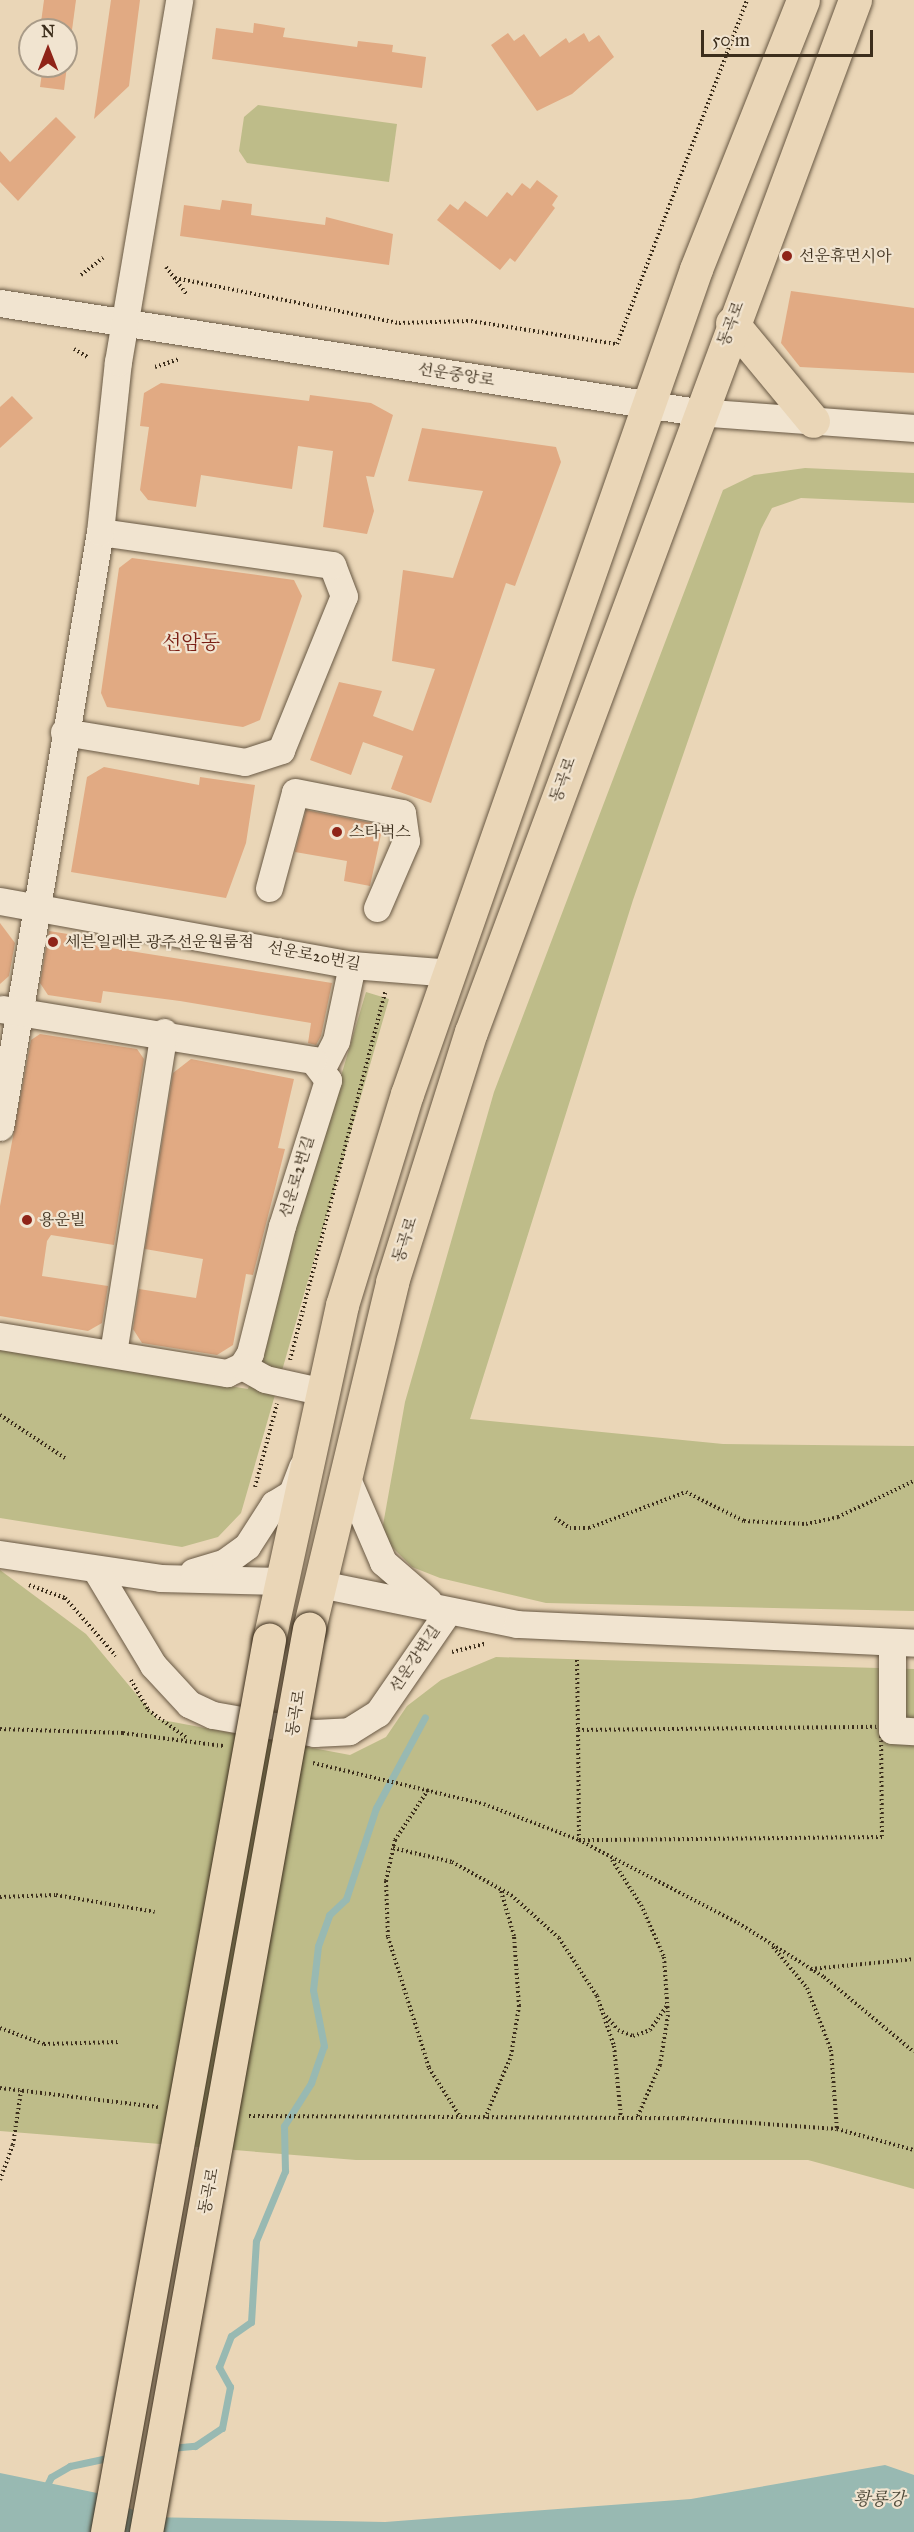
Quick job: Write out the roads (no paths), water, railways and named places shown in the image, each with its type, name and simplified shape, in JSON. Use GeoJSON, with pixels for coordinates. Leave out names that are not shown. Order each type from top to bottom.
{"type":"FeatureCollection","features":[{"type":"Feature","properties":{"kind":"main road"},"geometry":{"type":"LineString","coordinates":[[761,102],[791,0]]}},
{"type":"Feature","properties":{"kind":"main road"},"geometry":{"type":"LineString","coordinates":[[107,2532],[268,1640],[342,1305],[407,1094],[453,973],[649,405],[761,102],[803,0]]}},
{"type":"Feature","properties":{"kind":"main road","name":"동곡로"},"geometry":{"type":"LineString","coordinates":[[146,2532],[309,1629],[392,1282],[471,1032],[697,412],[855,0]]}},
{"type":"Feature","properties":{"kind":"main road"},"geometry":{"type":"LineString","coordinates":[[732,323],[813,421]]}},
{"type":"Feature","properties":{"kind":"street"},"geometry":{"type":"LineString","coordinates":[[0,1127],[9,1010],[35,907],[100,532],[124,323],[179,0]]}},
{"type":"Feature","properties":{"kind":"street","name":"선운중앙로"},"geometry":{"type":"LineString","coordinates":[[0,303],[697,412],[914,428]]}},
{"type":"Feature","properties":{"kind":"street"},"geometry":{"type":"LineString","coordinates":[[64,732],[245,762],[281,750],[344,596],[332,565],[100,532]]}},
{"type":"Feature","properties":{"kind":"street"},"geometry":{"type":"LineString","coordinates":[[268,888],[295,792],[402,813],[406,841],[377,908]]}},
{"type":"Feature","properties":{"kind":"street","name":"선운로20번길"},"geometry":{"type":"LineString","coordinates":[[0,901],[352,965],[453,973]]}},
{"type":"Feature","properties":{"kind":"street"},"geometry":{"type":"LineString","coordinates":[[9,1010],[165,1032],[313,1060],[322,1068],[336,1041],[352,965]]}},
{"type":"Feature","properties":{"kind":"street"},"geometry":{"type":"LineString","coordinates":[[113,1353],[165,1032]]}},
{"type":"Feature","properties":{"kind":"street","name":"선운로2번길"},"geometry":{"type":"LineString","coordinates":[[242,1366],[250,1353],[328,1080],[322,1068]]}},
{"type":"Feature","properties":{"kind":"street"},"geometry":{"type":"LineString","coordinates":[[0,1336],[227,1373],[242,1366],[284,1383],[324,1392]]}},
{"type":"Feature","properties":{"kind":"street"},"geometry":{"type":"LineString","coordinates":[[160,1578],[205,1570],[247,1546],[274,1504],[291,1493],[315,1434]]}},
{"type":"Feature","properties":{"kind":"street"},"geometry":{"type":"LineString","coordinates":[[345,1474],[383,1562],[447,1613]]}},
{"type":"Feature","properties":{"kind":"street"},"geometry":{"type":"LineString","coordinates":[[0,1554],[160,1578],[280,1581]]}},
{"type":"Feature","properties":{"kind":"street","name":"선운강변길"},"geometry":{"type":"LineString","coordinates":[[96,1570],[153,1665],[189,1704],[213,1715],[314,1733],[349,1731],[378,1713],[447,1613],[517,1624],[903,1643]]}},
{"type":"Feature","properties":{"kind":"street"},"geometry":{"type":"LineString","coordinates":[[320,1584],[410,1600],[447,1613]]}},
{"type":"Feature","properties":{"kind":"street"},"geometry":{"type":"LineString","coordinates":[[903,1643],[892,1731],[914,1731]]}},
{"type":"Feature","properties":{"kind":"water","name":"황룡강"},"geometry":{"type":"Polygon","coordinates":[[[885,2465],[914,2475],[914,2532],[0,2532],[0,2473],[97,2493],[148,2517],[385,2522],[691,2499],[885,2465]]]}},
{"type":"Feature","properties":{"kind":"waterway"},"geometry":{"type":"LineString","coordinates":[[170,2448],[195,2446],[222,2428],[230,2387],[219,2367],[231,2336],[251,2322],[256,2241],[285,2171],[284,2126],[311,2083],[324,2046],[313,1990],[318,1946],[329,1915],[346,1899],[376,1808],[425,1717]]}},
{"type":"Feature","properties":{"kind":"waterway"},"geometry":{"type":"LineString","coordinates":[[46,2487],[51,2477],[70,2466],[112,2457]]}},
{"type":"Feature","properties":{"kind":"place","name":"선운휴먼시아"},"geometry":{"type":"Point","coordinates":[787,256]}},
{"type":"Feature","properties":{"kind":"place","name":"스타벅스"},"geometry":{"type":"Point","coordinates":[337,832]}},
{"type":"Feature","properties":{"kind":"place","name":"세븐일레븐 광주선운원룸점"},"geometry":{"type":"Point","coordinates":[53,942]}},
{"type":"Feature","properties":{"kind":"place","name":"용운빌"},"geometry":{"type":"Point","coordinates":[27,1220]}},
{"type":"Feature","properties":{"kind":"district","name":"선암동"},"geometry":{"type":"Point","coordinates":[191,642]}}]}
